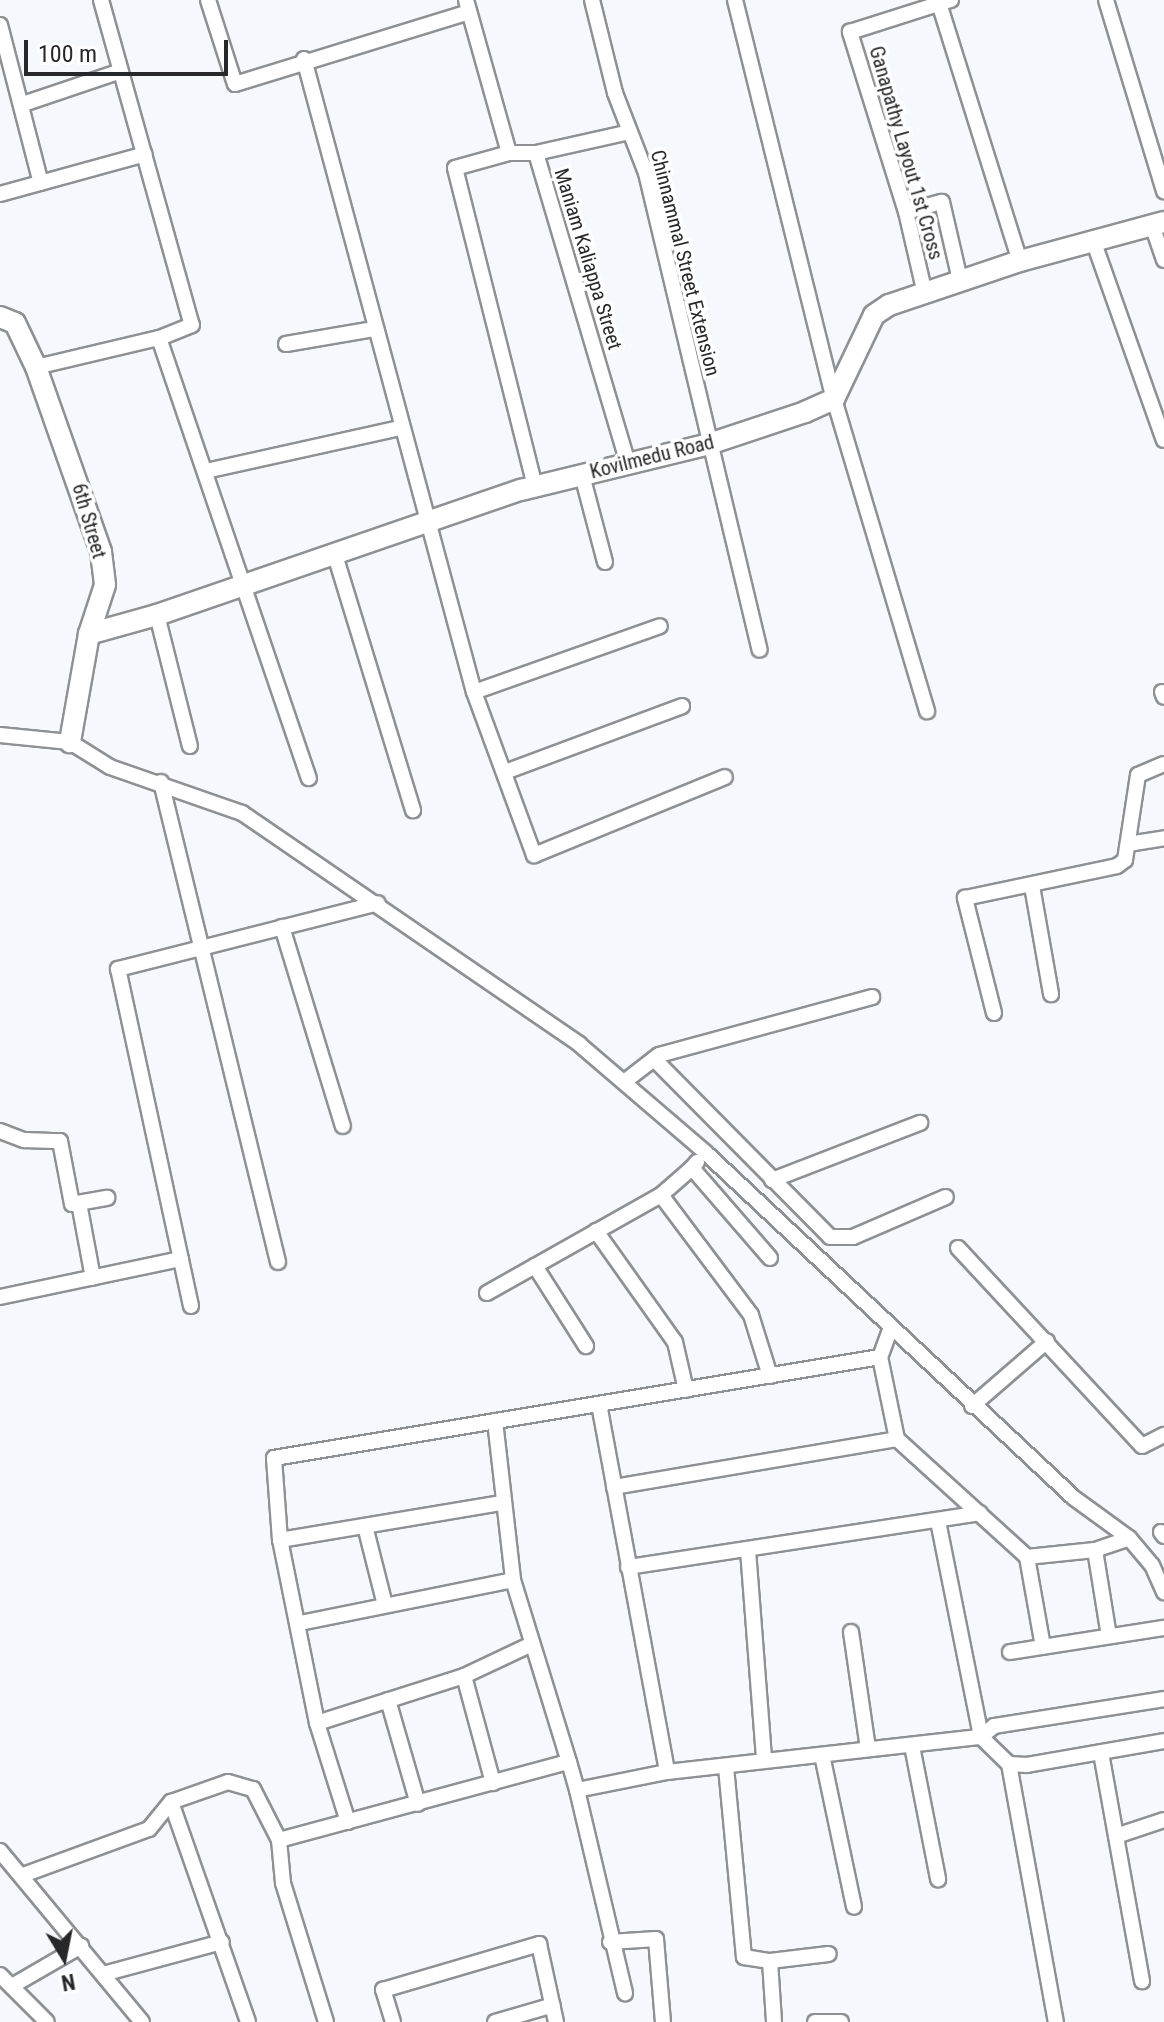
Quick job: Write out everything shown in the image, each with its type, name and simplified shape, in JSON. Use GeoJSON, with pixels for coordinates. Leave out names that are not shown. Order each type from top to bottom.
{"type":"FeatureCollection","features":[{"type":"Feature","properties":{"kind":"street"},"geometry":{"type":"LineString","coordinates":[[36,367],[159,338],[192,325],[101,0]]}},
{"type":"Feature","properties":{"kind":"street"},"geometry":{"type":"LineString","coordinates":[[208,0],[235,84],[468,6],[509,153]]}},
{"type":"Feature","properties":{"kind":"street","name":"Chinnammal Street Extension"},"geometry":{"type":"LineString","coordinates":[[592,0],[630,132],[646,173],[760,650]]}},
{"type":"Feature","properties":{"kind":"street"},"geometry":{"type":"LineString","coordinates":[[735,0],[834,399],[927,711]]}},
{"type":"Feature","properties":{"kind":"street"},"geometry":{"type":"LineString","coordinates":[[1106,0],[1164,191]]}},
{"type":"Feature","properties":{"kind":"street"},"geometry":{"type":"LineString","coordinates":[[943,1],[1020,261]]}},
{"type":"Feature","properties":{"kind":"street","name":"Ganapathy Layout 1st Cross"},"geometry":{"type":"LineString","coordinates":[[925,294],[906,212],[850,32],[943,1]]}},
{"type":"Feature","properties":{"kind":"street"},"geometry":{"type":"LineString","coordinates":[[0,25],[23,104],[41,183]]}},
{"type":"Feature","properties":{"kind":"street"},"geometry":{"type":"LineString","coordinates":[[304,59],[400,428],[474,692],[534,855],[725,777]]}},
{"type":"Feature","properties":{"kind":"street"},"geometry":{"type":"LineString","coordinates":[[23,104],[121,71]]}},
{"type":"Feature","properties":{"kind":"street"},"geometry":{"type":"LineString","coordinates":[[536,153],[630,132]]}},
{"type":"Feature","properties":{"kind":"street","name":"Maniam Kaliappa Street"},"geometry":{"type":"LineString","coordinates":[[535,486],[455,168],[509,153],[536,153],[628,463]]}},
{"type":"Feature","properties":{"kind":"street"},"geometry":{"type":"LineString","coordinates":[[0,194],[145,154]]}},
{"type":"Feature","properties":{"kind":"street"},"geometry":{"type":"LineString","coordinates":[[906,212],[942,202],[960,280]]}},
{"type":"Feature","properties":{"kind":"street"},"geometry":{"type":"LineString","coordinates":[[834,399],[874,315],[960,280],[1158,223],[1164,260]]}},
{"type":"Feature","properties":{"kind":"street"},"geometry":{"type":"LineString","coordinates":[[1093,240],[1164,440]]}},
{"type":"Feature","properties":{"kind":"street","name":"6th Street"},"geometry":{"type":"LineString","coordinates":[[0,317],[15,323],[36,367],[101,552],[105,585],[89,634],[70,742]]}},
{"type":"Feature","properties":{"kind":"street"},"geometry":{"type":"LineString","coordinates":[[286,344],[374,329]]}},
{"type":"Feature","properties":{"kind":"street"},"geometry":{"type":"LineString","coordinates":[[159,338],[309,778]]}},
{"type":"Feature","properties":{"kind":"street","name":"Kovilmedu Road"},"geometry":{"type":"LineString","coordinates":[[89,634],[157,615],[335,555],[425,520],[535,486],[709,444],[834,399]]}},
{"type":"Feature","properties":{"kind":"street"},"geometry":{"type":"LineString","coordinates":[[206,471],[400,428]]}},
{"type":"Feature","properties":{"kind":"street"},"geometry":{"type":"LineString","coordinates":[[582,475],[605,562]]}},
{"type":"Feature","properties":{"kind":"street"},"geometry":{"type":"LineString","coordinates":[[335,555],[413,810]]}},
{"type":"Feature","properties":{"kind":"street"},"geometry":{"type":"LineString","coordinates":[[157,615],[190,746]]}},
{"type":"Feature","properties":{"kind":"street"},"geometry":{"type":"LineString","coordinates":[[474,692],[660,626]]}},
{"type":"Feature","properties":{"kind":"street"},"geometry":{"type":"LineString","coordinates":[[505,772],[682,706]]}},
{"type":"Feature","properties":{"kind":"street"},"geometry":{"type":"LineString","coordinates":[[0,735],[70,742],[110,767],[161,782],[242,813],[378,903],[579,1044],[706,1153],[890,1330],[1074,1498],[1129,1538],[1152,1565],[1164,1592]]}},
{"type":"Feature","properties":{"kind":"street"},"geometry":{"type":"LineString","coordinates":[[994,1013],[965,898],[1117,866],[1125,860],[1138,775],[1164,764]]}},
{"type":"Feature","properties":{"kind":"street"},"geometry":{"type":"LineString","coordinates":[[161,782],[278,1262]]}},
{"type":"Feature","properties":{"kind":"street"},"geometry":{"type":"LineString","coordinates":[[1128,844],[1164,838]]}},
{"type":"Feature","properties":{"kind":"street"},"geometry":{"type":"LineString","coordinates":[[1032,886],[1051,994]]}},
{"type":"Feature","properties":{"kind":"street"},"geometry":{"type":"LineString","coordinates":[[191,1306],[118,969],[378,903]]}},
{"type":"Feature","properties":{"kind":"street"},"geometry":{"type":"LineString","coordinates":[[282,927],[343,1126]]}},
{"type":"Feature","properties":{"kind":"street"},"geometry":{"type":"LineString","coordinates":[[624,1082],[654,1059],[759,1024],[872,997]]}},
{"type":"Feature","properties":{"kind":"street"},"geometry":{"type":"LineString","coordinates":[[654,1059],[772,1180],[839,1240],[946,1197]]}},
{"type":"Feature","properties":{"kind":"street"},"geometry":{"type":"LineString","coordinates":[[772,1180],[920,1123]]}},
{"type":"Feature","properties":{"kind":"street"},"geometry":{"type":"LineString","coordinates":[[0,1131],[24,1140],[60,1141],[72,1204],[107,1198]]}},
{"type":"Feature","properties":{"kind":"street"},"geometry":{"type":"LineString","coordinates":[[487,1293],[661,1195],[706,1153]]}},
{"type":"Feature","properties":{"kind":"street"},"geometry":{"type":"LineString","coordinates":[[692,1168],[770,1258]]}},
{"type":"Feature","properties":{"kind":"street"},"geometry":{"type":"LineString","coordinates":[[661,1195],[751,1315],[770,1376]]}},
{"type":"Feature","properties":{"kind":"street"},"geometry":{"type":"LineString","coordinates":[[79,1203],[93,1278]]}},
{"type":"Feature","properties":{"kind":"street"},"geometry":{"type":"LineString","coordinates":[[596,1231],[675,1342],[686,1390]]}},
{"type":"Feature","properties":{"kind":"street"},"geometry":{"type":"LineString","coordinates":[[958,1248],[1142,1446],[1164,1435]]}},
{"type":"Feature","properties":{"kind":"street"},"geometry":{"type":"LineString","coordinates":[[0,1297],[181,1259]]}},
{"type":"Feature","properties":{"kind":"street"},"geometry":{"type":"LineString","coordinates":[[535,1266],[586,1346]]}},
{"type":"Feature","properties":{"kind":"street"},"geometry":{"type":"LineString","coordinates":[[890,1330],[880,1357],[897,1439],[1027,1557],[1043,1647]]}},
{"type":"Feature","properties":{"kind":"street"},"geometry":{"type":"LineString","coordinates":[[972,1406],[1047,1341]]}},
{"type":"Feature","properties":{"kind":"street"},"geometry":{"type":"LineString","coordinates":[[348,1822],[317,1723],[300,1623],[280,1540],[274,1458],[880,1357]]}},
{"type":"Feature","properties":{"kind":"street"},"geometry":{"type":"LineString","coordinates":[[599,1404],[667,1772]]}},
{"type":"Feature","properties":{"kind":"street"},"geometry":{"type":"LineString","coordinates":[[495,1421],[513,1580],[530,1645],[577,1790],[610,1942],[625,1993]]}},
{"type":"Feature","properties":{"kind":"street"},"geometry":{"type":"LineString","coordinates":[[614,1487],[897,1439]]}},
{"type":"Feature","properties":{"kind":"street"},"geometry":{"type":"LineString","coordinates":[[280,1540],[502,1503]]}},
{"type":"Feature","properties":{"kind":"street"},"geometry":{"type":"LineString","coordinates":[[628,1567],[980,1513]]}},
{"type":"Feature","properties":{"kind":"street"},"geometry":{"type":"LineString","coordinates":[[938,1521],[981,1737],[1009,1764],[1056,2022]]}},
{"type":"Feature","properties":{"kind":"street"},"geometry":{"type":"LineString","coordinates":[[365,1526],[385,1605]]}},
{"type":"Feature","properties":{"kind":"street"},"geometry":{"type":"LineString","coordinates":[[1027,1557],[1095,1550],[1129,1538]]}},
{"type":"Feature","properties":{"kind":"street"},"geometry":{"type":"LineString","coordinates":[[748,1550],[764,1759]]}},
{"type":"Feature","properties":{"kind":"street"},"geometry":{"type":"LineString","coordinates":[[1095,1550],[1109,1636]]}},
{"type":"Feature","properties":{"kind":"street"},"geometry":{"type":"LineString","coordinates":[[300,1623],[513,1580]]}},
{"type":"Feature","properties":{"kind":"street"},"geometry":{"type":"LineString","coordinates":[[1010,1652],[1164,1628]]}},
{"type":"Feature","properties":{"kind":"street"},"geometry":{"type":"LineString","coordinates":[[851,1632],[868,1749]]}},
{"type":"Feature","properties":{"kind":"street"},"geometry":{"type":"LineString","coordinates":[[317,1723],[464,1676],[530,1645]]}},
{"type":"Feature","properties":{"kind":"street"},"geometry":{"type":"LineString","coordinates":[[464,1676],[493,1783]]}},
{"type":"Feature","properties":{"kind":"street"},"geometry":{"type":"LineString","coordinates":[[577,1790],[667,1772],[726,1767],[764,1759],[981,1737],[994,1726],[1164,1699]]}},
{"type":"Feature","properties":{"kind":"street"},"geometry":{"type":"LineString","coordinates":[[388,1700],[418,1804]]}},
{"type":"Feature","properties":{"kind":"street"},"geometry":{"type":"LineString","coordinates":[[1009,1764],[1101,1753],[1164,1741]]}},
{"type":"Feature","properties":{"kind":"street"},"geometry":{"type":"LineString","coordinates":[[912,1746],[938,1879]]}},
{"type":"Feature","properties":{"kind":"street"},"geometry":{"type":"LineString","coordinates":[[1101,1753],[1142,1981]]}},
{"type":"Feature","properties":{"kind":"street"},"geometry":{"type":"LineString","coordinates":[[822,1755],[854,1907]]}},
{"type":"Feature","properties":{"kind":"street"},"geometry":{"type":"LineString","coordinates":[[279,1840],[569,1762]]}},
{"type":"Feature","properties":{"kind":"street"},"geometry":{"type":"LineString","coordinates":[[726,1767],[744,1957],[770,1961],[829,1954]]}},
{"type":"Feature","properties":{"kind":"street"},"geometry":{"type":"LineString","coordinates":[[23,1875],[149,1829],[171,1802],[240,1783],[260,1799],[279,1840],[283,1883],[326,2022]]}},
{"type":"Feature","properties":{"kind":"street"},"geometry":{"type":"LineString","coordinates":[[171,1802],[248,2022]]}},
{"type":"Feature","properties":{"kind":"street"},"geometry":{"type":"LineString","coordinates":[[1116,1836],[1164,1820]]}},
{"type":"Feature","properties":{"kind":"street"},"geometry":{"type":"LineString","coordinates":[[0,1851],[142,2022]]}},
{"type":"Feature","properties":{"kind":"street"},"geometry":{"type":"LineString","coordinates":[[610,1942],[656,1939],[663,2022]]}},
{"type":"Feature","properties":{"kind":"street"},"geometry":{"type":"LineString","coordinates":[[103,1974],[222,1942]]}},
{"type":"Feature","properties":{"kind":"street"},"geometry":{"type":"LineString","coordinates":[[393,2022],[383,1990],[539,1944],[556,2022]]}},
{"type":"Feature","properties":{"kind":"street"},"geometry":{"type":"LineString","coordinates":[[12,1986],[81,1946]]}},
{"type":"Feature","properties":{"kind":"street"},"geometry":{"type":"LineString","coordinates":[[770,1961],[774,2022]]}},
{"type":"Feature","properties":{"kind":"street"},"geometry":{"type":"LineString","coordinates":[[0,1975],[47,2022]]}},
{"type":"Feature","properties":{"kind":"street"},"geometry":{"type":"LineString","coordinates":[[495,2022],[553,2005]]}},
{"type":"Feature","properties":{"kind":"street"},"geometry":{"type":"LineString","coordinates":[[815,2022],[841,2022]]}}]}
